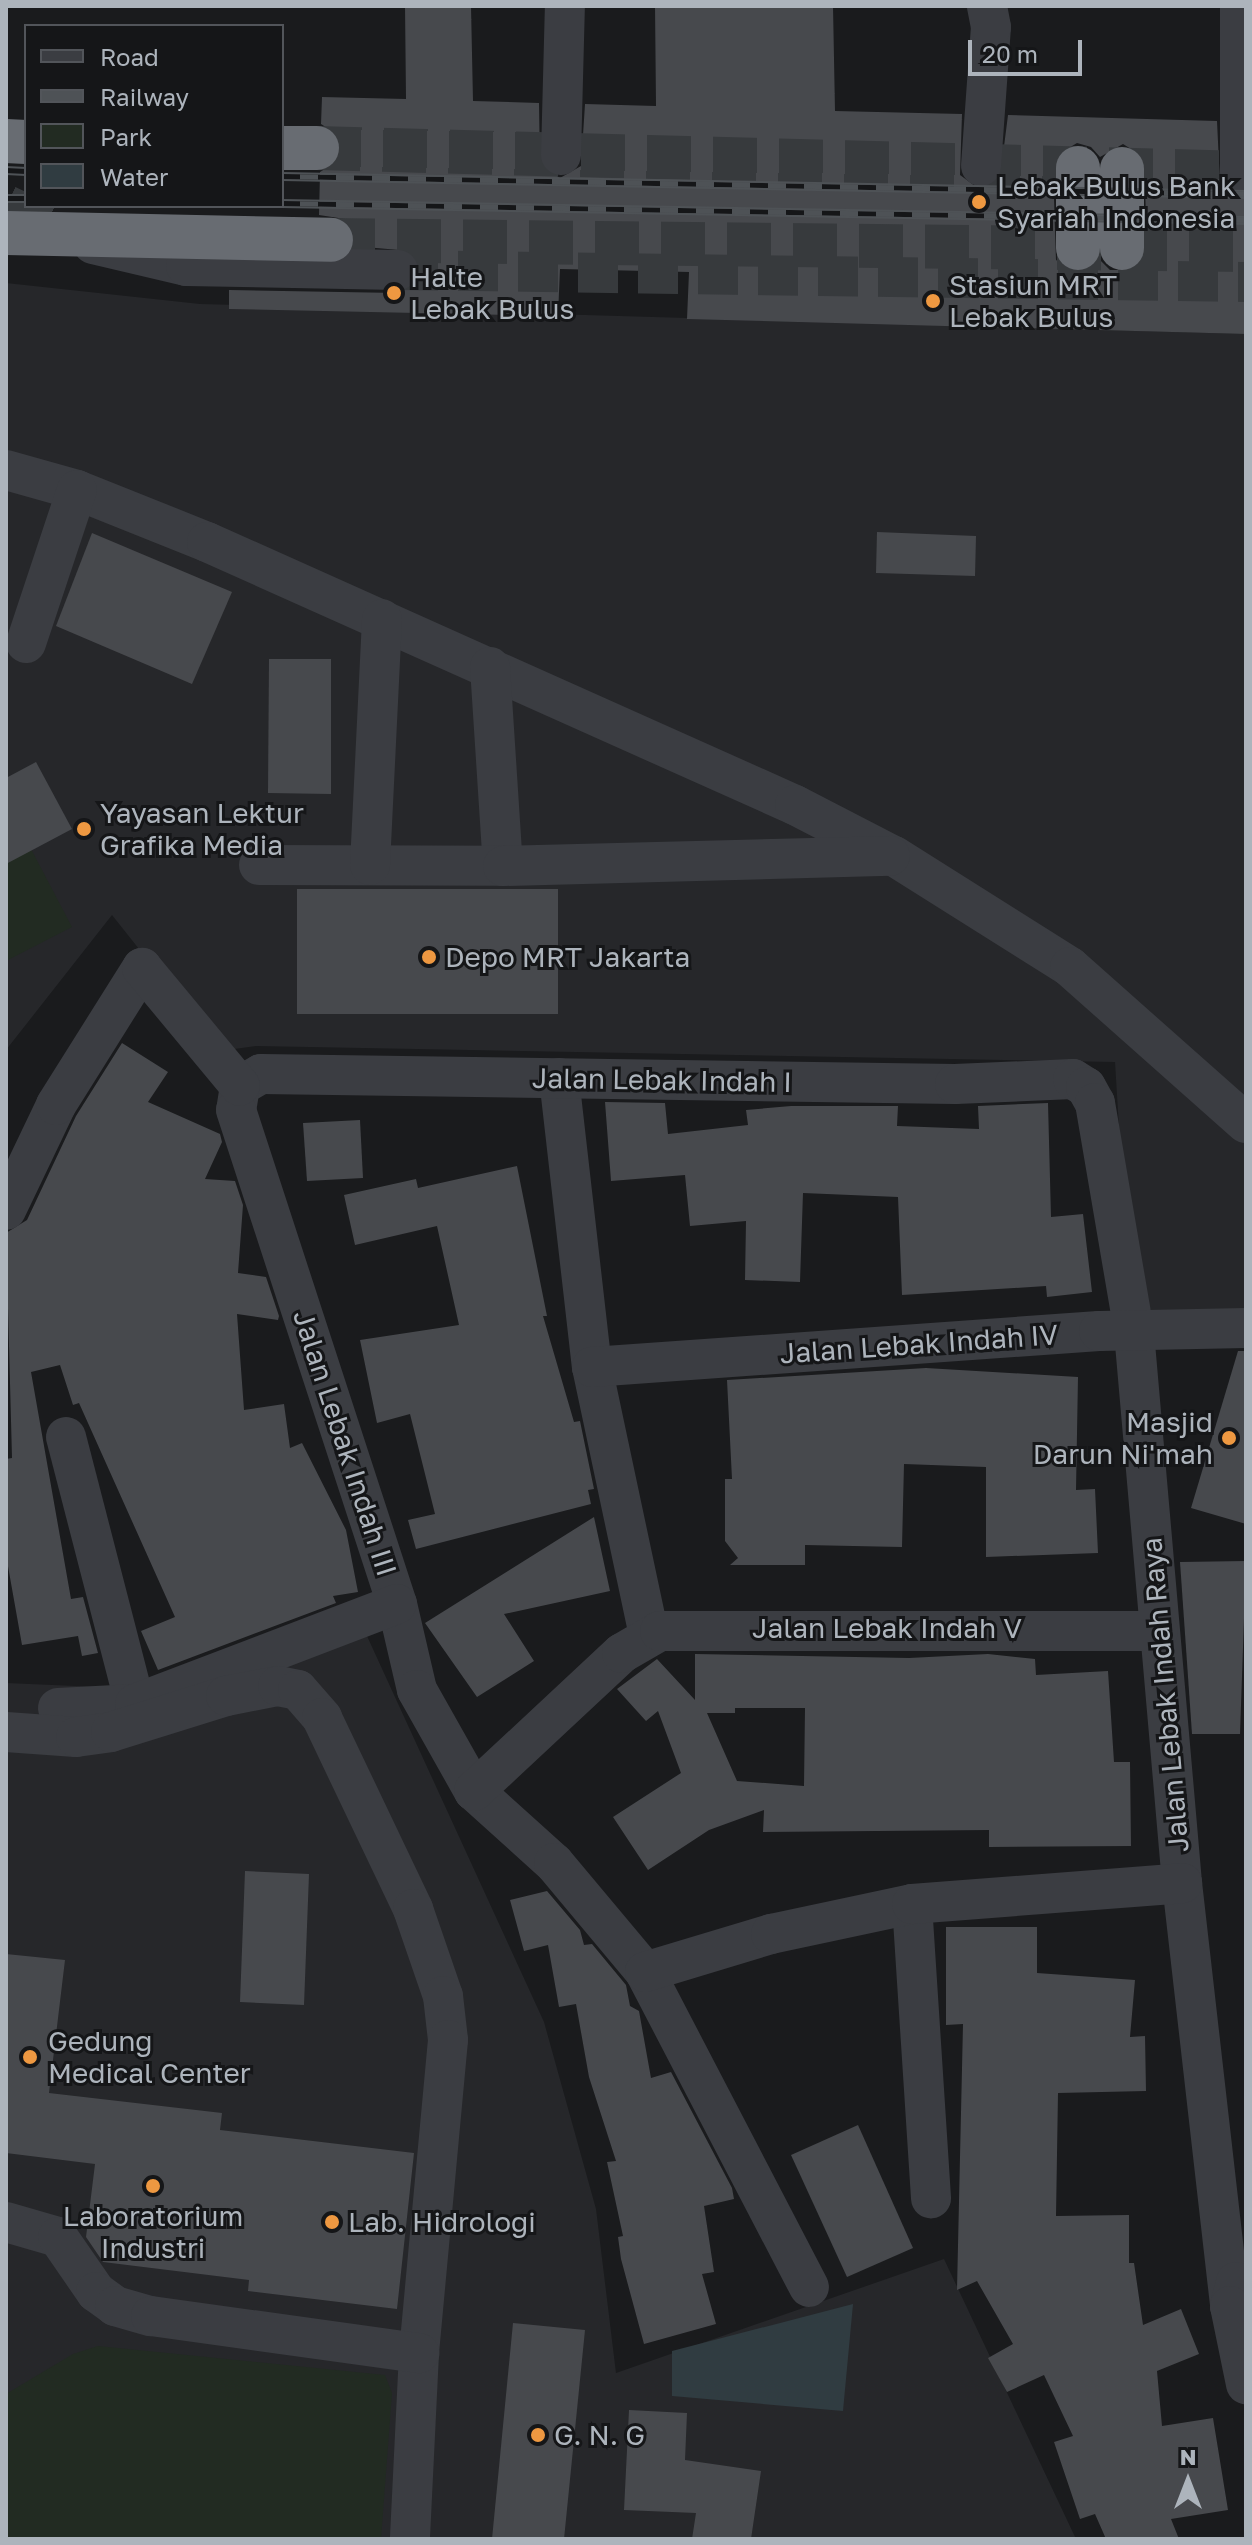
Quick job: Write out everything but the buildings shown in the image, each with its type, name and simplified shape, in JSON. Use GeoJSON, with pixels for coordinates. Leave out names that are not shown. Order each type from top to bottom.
{"type":"FeatureCollection","features":[{"type":"Feature","properties":{"kind":"highway"},"geometry":{"type":"LineString","coordinates":[[1078,168],[1078,248]]}},
{"type":"Feature","properties":{"kind":"highway"},"geometry":{"type":"LineString","coordinates":[[1122,169],[1122,248]]}},
{"type":"Feature","properties":{"kind":"highway"},"geometry":{"type":"LineString","coordinates":[[6,233],[331,240]]}},
{"type":"Feature","properties":{"kind":"street"},"geometry":{"type":"LineString","coordinates":[[561,155],[565,6]]}},
{"type":"Feature","properties":{"kind":"street"},"geometry":{"type":"LineString","coordinates":[[981,166],[991,27],[987,6]]}},
{"type":"Feature","properties":{"kind":"street"},"geometry":{"type":"LineString","coordinates":[[1240,6],[1240,173]]}},
{"type":"Feature","properties":{"kind":"street"},"geometry":{"type":"LineString","coordinates":[[68,236],[186,266],[398,270]]}},
{"type":"Feature","properties":{"kind":"street"},"geometry":{"type":"LineString","coordinates":[[6,470],[77,490],[382,619],[795,805],[894,856],[1070,967],[1246,1123]]}},
{"type":"Feature","properties":{"kind":"street"},"geometry":{"type":"LineString","coordinates":[[26,643],[77,490]]}},
{"type":"Feature","properties":{"kind":"street"},"geometry":{"type":"LineString","coordinates":[[370,865],[382,619]]}},
{"type":"Feature","properties":{"kind":"street"},"geometry":{"type":"LineString","coordinates":[[490,667],[503,866]]}},
{"type":"Feature","properties":{"kind":"street"},"geometry":{"type":"LineString","coordinates":[[259,865],[503,866],[894,856]]}},
{"type":"Feature","properties":{"kind":"street"},"geometry":{"type":"LineString","coordinates":[[6,1210],[56,1105],[142,968],[240,1086]]}},
{"type":"Feature","properties":{"kind":"street","name":"Jalan Lebak Indah I"},"geometry":{"type":"LineString","coordinates":[[240,1086],[261,1074],[955,1084],[1073,1079],[1086,1087]]}},
{"type":"Feature","properties":{"kind":"street"},"geometry":{"type":"LineString","coordinates":[[474,1791],[635,1644],[592,1367],[559,1078]]}},
{"type":"Feature","properties":{"kind":"street","name":"Jalan Lebak Indah III"},"geometry":{"type":"LineString","coordinates":[[240,1086],[236,1110],[397,1604],[417,1690],[474,1791],[554,1863],[645,1972],[809,2287]]}},
{"type":"Feature","properties":{"kind":"street","name":"Jalan Lebak Indah Raya"},"geometry":{"type":"LineString","coordinates":[[1086,1087],[1095,1103],[1134,1332],[1182,1883],[1230,2306],[1246,2384]]}},
{"type":"Feature","properties":{"kind":"street","name":"Jalan Lebak Indah IV"},"geometry":{"type":"LineString","coordinates":[[592,1367],[1134,1332],[1246,1328]]}},
{"type":"Feature","properties":{"kind":"street"},"geometry":{"type":"LineString","coordinates":[[66,1437],[135,1704]]}},
{"type":"Feature","properties":{"kind":"street"},"geometry":{"type":"LineString","coordinates":[[58,1708],[135,1704],[397,1604]]}},
{"type":"Feature","properties":{"kind":"street","name":"Jalan Lebak Indah V"},"geometry":{"type":"LineString","coordinates":[[635,1644],[673,1628],[1158,1631]]}},
{"type":"Feature","properties":{"kind":"street"},"geometry":{"type":"LineString","coordinates":[[6,1732],[76,1737],[111,1732],[226,1696],[278,1686],[298,1690],[322,1718],[413,1909],[443,1996],[448,2040],[419,2353],[410,2539]]}},
{"type":"Feature","properties":{"kind":"street"},"geometry":{"type":"LineString","coordinates":[[645,1972],[771,1934],[912,1904],[1182,1883]]}},
{"type":"Feature","properties":{"kind":"street"},"geometry":{"type":"LineString","coordinates":[[912,1904],[931,2198]]}},
{"type":"Feature","properties":{"kind":"street"},"geometry":{"type":"LineString","coordinates":[[6,2222],[58,2237],[96,2292],[115,2306],[151,2316],[419,2353]]}},
{"type":"Feature","properties":{"kind":"street"},"geometry":{"type":"LineString","coordinates":[[1230,2306],[1246,2249]]}},
{"type":"Feature","properties":{"kind":"shaded area"},"geometry":{"type":"Polygon","coordinates":[[[6,283],[200,304],[1246,334],[1246,1321],[1167,1324],[1129,1291],[1115,1062],[256,1046],[220,1051],[112,915],[6,1050],[6,283]]]}},
{"type":"Feature","properties":{"kind":"shaded area"},"geometry":{"type":"Polygon","coordinates":[[[367,1636],[544,2022],[596,2209],[616,2373],[944,2259],[1076,2539],[6,2539],[6,1683],[192,1691],[367,1636]]]}},
{"type":"Feature","properties":{"kind":"green space"},"geometry":{"type":"Polygon","coordinates":[[[31,849],[72,927],[6,961],[6,862],[31,849]]]}},
{"type":"Feature","properties":{"kind":"green space"},"geometry":{"type":"Polygon","coordinates":[[[98,2346],[385,2375],[392,2393],[381,2539],[6,2539],[6,2394],[73,2354],[98,2346]]]}},
{"type":"Feature","properties":{"kind":"water"},"geometry":{"type":"Polygon","coordinates":[[[853,2304],[843,2411],[672,2396],[672,2351],[853,2304]]]}},
{"type":"Feature","properties":{"kind":"tunnel"},"geometry":{"type":"LineString","coordinates":[[317,148],[1246,173]]}},
{"type":"Feature","properties":{"kind":"tunnel"},"geometry":{"type":"LineString","coordinates":[[6,207],[68,236]]}},
{"type":"Feature","properties":{"kind":"tunnel"},"geometry":{"type":"LineString","coordinates":[[331,240],[1246,250]]}},
{"type":"Feature","properties":{"kind":"tunnel"},"geometry":{"type":"LineString","coordinates":[[398,270],[1246,282]]}},
{"type":"Feature","properties":{"kind":"railway"},"geometry":{"type":"LineString","coordinates":[[6,170],[24,171]]}},
{"type":"Feature","properties":{"kind":"railway"},"geometry":{"type":"LineString","coordinates":[[284,176],[1246,194]]}},
{"type":"Feature","properties":{"kind":"railway"},"geometry":{"type":"LineString","coordinates":[[6,198],[24,198]]}},
{"type":"Feature","properties":{"kind":"railway"},"geometry":{"type":"LineString","coordinates":[[284,203],[1246,220]]}},
{"type":"Feature","properties":{"kind":"place","name":"Lebak Bulus Bank Syariah Indonesia"},"geometry":{"type":"Point","coordinates":[979,202]}},
{"type":"Feature","properties":{"kind":"place","name":"Halte Lebak Bulus"},"geometry":{"type":"Point","coordinates":[394,293]}},
{"type":"Feature","properties":{"kind":"place","name":"Stasiun MRT Lebak Bulus"},"geometry":{"type":"Point","coordinates":[933,301]}},
{"type":"Feature","properties":{"kind":"place","name":"Yayasan Lektur Grafika Media"},"geometry":{"type":"Point","coordinates":[84,829]}},
{"type":"Feature","properties":{"kind":"place","name":"Depo MRT Jakarta"},"geometry":{"type":"Point","coordinates":[429,957]}},
{"type":"Feature","properties":{"kind":"place","name":"Masjid Darun Ni'mah"},"geometry":{"type":"Point","coordinates":[1229,1438]}},
{"type":"Feature","properties":{"kind":"place","name":"Gedung Medical Center"},"geometry":{"type":"Point","coordinates":[30,2057]}},
{"type":"Feature","properties":{"kind":"place","name":"Laboratorium Industri"},"geometry":{"type":"Point","coordinates":[153,2186]}},
{"type":"Feature","properties":{"kind":"place","name":"Lab. Hidrologi"},"geometry":{"type":"Point","coordinates":[332,2222]}},
{"type":"Feature","properties":{"kind":"place","name":"G. N. G"},"geometry":{"type":"Point","coordinates":[538,2435]}}]}
